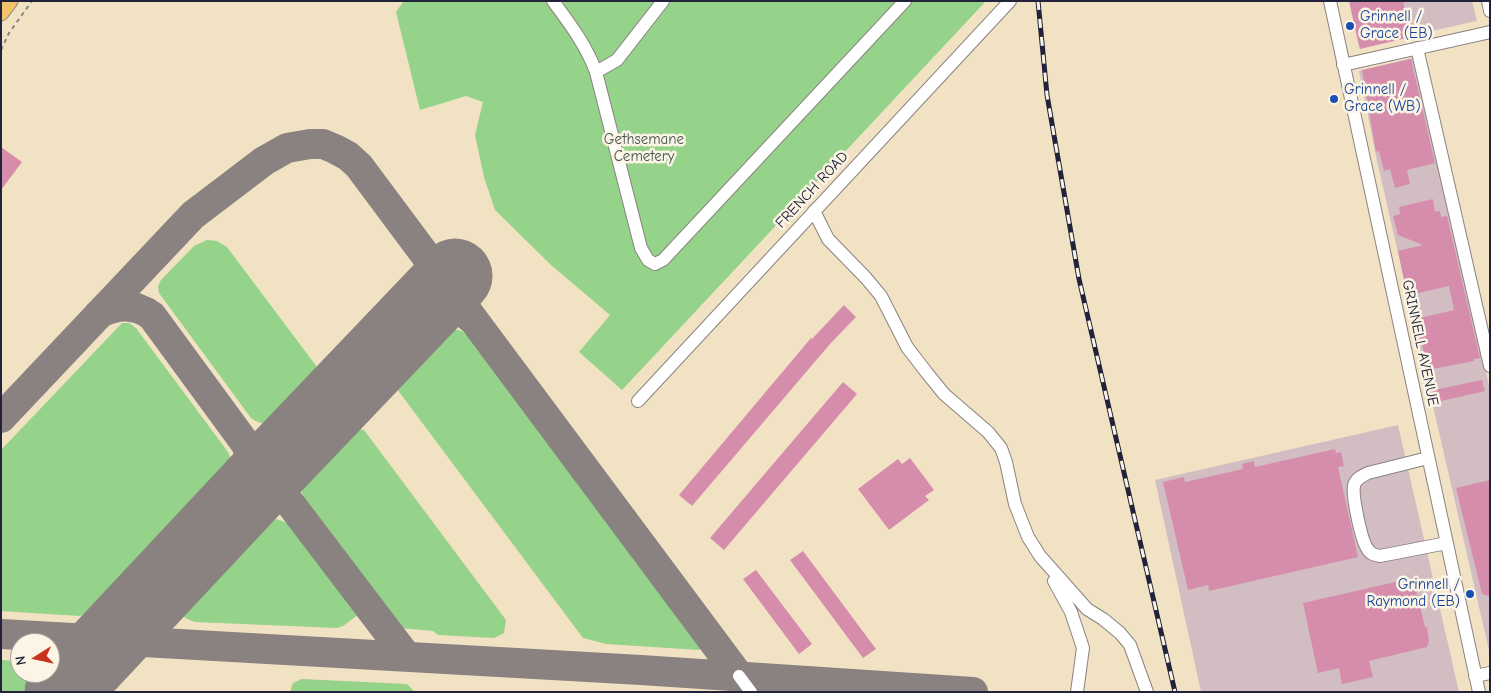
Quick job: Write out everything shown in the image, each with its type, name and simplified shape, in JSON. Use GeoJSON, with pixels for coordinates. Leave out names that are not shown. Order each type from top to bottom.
{"type":"FeatureCollection","features":[{"type":"Feature","properties":{"kind":"main road"},"geometry":{"type":"LineString","coordinates":[[1,13],[10,1]]}},
{"type":"Feature","properties":{"kind":"street"},"geometry":{"type":"LineString","coordinates":[[553,1],[574,28],[589,52],[596,72],[641,248],[648,260],[655,264],[663,260],[905,1]]}},
{"type":"Feature","properties":{"kind":"street"},"geometry":{"type":"LineString","coordinates":[[596,72],[617,60],[663,1]]}},
{"type":"Feature","properties":{"kind":"street","name":"FRENCH ROAD"},"geometry":{"type":"LineString","coordinates":[[638,400],[1010,1]]}},
{"type":"Feature","properties":{"kind":"street","name":"GRINNELL AVENUE"},"geometry":{"type":"LineString","coordinates":[[1330,1],[1479,692]]}},
{"type":"Feature","properties":{"kind":"street"},"geometry":{"type":"LineString","coordinates":[[1488,1],[1490,11]]}},
{"type":"Feature","properties":{"kind":"street"},"geometry":{"type":"LineString","coordinates":[[1343,65],[1490,32]]}},
{"type":"Feature","properties":{"kind":"street"},"geometry":{"type":"LineString","coordinates":[[1417,48],[1490,366]]}},
{"type":"Feature","properties":{"kind":"street"},"geometry":{"type":"LineString","coordinates":[[814,211],[828,239],[881,296],[907,347],[926,373],[944,394],[988,432],[1001,448],[1019,517],[1028,537],[1071,612],[1083,648],[1077,692]]}},
{"type":"Feature","properties":{"kind":"street"},"geometry":{"type":"LineString","coordinates":[[1428,458],[1368,473],[1359,478],[1354,484],[1353,495],[1362,540],[1367,550],[1373,555],[1380,556],[1446,543]]}},
{"type":"Feature","properties":{"kind":"street"},"geometry":{"type":"LineString","coordinates":[[1040,556],[1087,609],[1104,619],[1130,645],[1147,692]]}},
{"type":"Feature","properties":{"kind":"street"},"geometry":{"type":"LineString","coordinates":[[1476,676],[1490,673]]}},
{"type":"Feature","properties":{"kind":"street"},"geometry":{"type":"LineString","coordinates":[[739,676],[751,692]]}},
{"type":"Feature","properties":{"kind":"path"},"geometry":{"type":"LineString","coordinates":[[1,50],[9,33],[32,1]]}},
{"type":"Feature","properties":{"kind":"shaded area"},"geometry":{"type":"Polygon","coordinates":[[[1349,1],[1472,1],[1477,21],[1359,47],[1349,1]]]}},
{"type":"Feature","properties":{"kind":"shaded area"},"geometry":{"type":"Polygon","coordinates":[[[1416,57],[1490,390],[1490,655],[1377,161],[1359,71],[1416,57]]]}},
{"type":"Feature","properties":{"kind":"shaded area"},"geometry":{"type":"Polygon","coordinates":[[[1398,425],[1459,692],[1201,692],[1155,480],[1398,425]]]}},
{"type":"Feature","properties":{"kind":"green space","name":"Gethsemane Cemetery"},"geometry":{"type":"Polygon","coordinates":[[[404,1],[986,1],[622,390],[579,352],[610,315],[551,265],[495,210],[484,177],[475,135],[483,102],[466,96],[420,110],[396,12],[404,1]]]}},
{"type":"Feature","properties":{"kind":"green space"},"geometry":{"type":"Polygon","coordinates":[[[207,240],[217,241],[227,247],[317,367],[315,387],[282,421],[266,424],[251,418],[159,293],[158,286],[161,280],[194,246],[207,240]]]}},
{"type":"Feature","properties":{"kind":"green space"},"geometry":{"type":"Polygon","coordinates":[[[122,323],[129,323],[136,328],[228,452],[232,461],[229,476],[108,606],[105,604],[95,612],[79,616],[1,611],[1,450],[122,323]]]}},
{"type":"Feature","properties":{"kind":"green space"},"geometry":{"type":"Polygon","coordinates":[[[451,328],[462,331],[471,338],[701,648],[699,650],[606,644],[583,638],[391,381],[434,335],[442,330],[451,328]]]}},
{"type":"Feature","properties":{"kind":"green space"},"geometry":{"type":"Polygon","coordinates":[[[348,427],[364,430],[506,620],[504,633],[494,638],[438,635],[433,631],[400,628],[304,500],[301,489],[304,475],[348,427]]]}},
{"type":"Feature","properties":{"kind":"green space"},"geometry":{"type":"Polygon","coordinates":[[[276,519],[285,522],[295,530],[358,615],[337,628],[195,622],[185,618],[181,610],[182,603],[259,524],[266,520],[276,519]]]}},
{"type":"Feature","properties":{"kind":"green space"},"geometry":{"type":"Polygon","coordinates":[[[1,660],[10,660],[10,683],[36,683],[28,692],[1,692],[1,660]]]}},
{"type":"Feature","properties":{"kind":"green space"},"geometry":{"type":"Polygon","coordinates":[[[302,679],[407,684],[415,692],[290,692],[293,683],[302,679]]]}},
{"type":"Feature","properties":{"kind":"building"},"geometry":{"type":"Polygon","coordinates":[[[1349,1],[1403,1],[1411,37],[1360,49],[1349,1]]]}},
{"type":"Feature","properties":{"kind":"building"},"geometry":{"type":"Polygon","coordinates":[[[1411,59],[1435,163],[1407,170],[1410,184],[1395,188],[1390,169],[1384,171],[1379,151],[1376,152],[1362,70],[1411,59]]]}},
{"type":"Feature","properties":{"kind":"building"},"geometry":{"type":"Polygon","coordinates":[[[1,147],[22,162],[1,190],[1,147]]]}},
{"type":"Feature","properties":{"kind":"building"},"geometry":{"type":"Polygon","coordinates":[[[1433,199],[1435,212],[1440,211],[1441,217],[1447,216],[1480,358],[1473,359],[1474,361],[1428,370],[1416,319],[1454,310],[1449,286],[1410,295],[1407,280],[1404,280],[1398,251],[1423,245],[1398,235],[1393,216],[1400,214],[1399,207],[1433,199]]]}},
{"type":"Feature","properties":{"kind":"building"},"geometry":{"type":"Polygon","coordinates":[[[844,305],[856,317],[830,344],[692,506],[679,495],[811,338],[844,305]]]}},
{"type":"Feature","properties":{"kind":"building"},"geometry":{"type":"Polygon","coordinates":[[[1482,380],[1485,391],[1437,402],[1434,390],[1482,380]]]}},
{"type":"Feature","properties":{"kind":"building"},"geometry":{"type":"Polygon","coordinates":[[[843,382],[857,394],[724,550],[710,538],[843,382]]]}},
{"type":"Feature","properties":{"kind":"building"},"geometry":{"type":"Polygon","coordinates":[[[1335,449],[1336,453],[1341,452],[1344,466],[1338,467],[1358,557],[1209,591],[1208,585],[1188,590],[1163,482],[1184,477],[1185,482],[1243,469],[1242,464],[1254,461],[1255,467],[1335,449]]]}},
{"type":"Feature","properties":{"kind":"building"},"geometry":{"type":"Polygon","coordinates":[[[910,458],[934,490],[925,496],[929,500],[889,530],[858,489],[898,459],[902,464],[910,458]]]}},
{"type":"Feature","properties":{"kind":"building"},"geometry":{"type":"Polygon","coordinates":[[[1490,480],[1490,596],[1482,594],[1456,488],[1490,480]]]}},
{"type":"Feature","properties":{"kind":"building"},"geometry":{"type":"Polygon","coordinates":[[[803,551],[876,649],[863,658],[790,560],[803,551]]]}},
{"type":"Feature","properties":{"kind":"building"},"geometry":{"type":"Polygon","coordinates":[[[756,570],[812,644],[799,654],[743,579],[756,570]]]}},
{"type":"Feature","properties":{"kind":"building"},"geometry":{"type":"Polygon","coordinates":[[[1413,578],[1425,627],[1427,627],[1429,640],[1427,647],[1369,661],[1373,677],[1342,684],[1339,668],[1318,673],[1303,603],[1413,578]]]}},
{"type":"Feature","properties":{"kind":"taxiway"},"geometry":{"type":"LineString","coordinates":[[1,418],[193,215],[264,161],[287,148],[323,144],[348,156],[359,166],[739,676]]}},
{"type":"Feature","properties":{"kind":"taxiway"},"geometry":{"type":"LineString","coordinates":[[424,308],[437,305],[449,306],[461,311],[472,319]]}},
{"type":"Feature","properties":{"kind":"taxiway"},"geometry":{"type":"LineString","coordinates":[[99,314],[112,308],[126,306],[139,309],[152,316],[267,473],[407,657]]}},
{"type":"Feature","properties":{"kind":"taxiway"},"geometry":{"type":"LineString","coordinates":[[226,517],[244,491],[250,473],[249,453],[246,443]]}},
{"type":"Feature","properties":{"kind":"taxiway"},"geometry":{"type":"LineString","coordinates":[[1,634],[641,670],[973,692]]}},
{"type":"Feature","properties":{"kind":"taxiway"},"geometry":{"type":"LineString","coordinates":[[59,692],[65,678],[65,663],[60,649]]}},
{"type":"Feature","properties":{"kind":"runway"},"geometry":{"type":"LineString","coordinates":[[62,692],[455,276]]}},
{"type":"Feature","properties":{"kind":"railway"},"geometry":{"type":"LineString","coordinates":[[1038,1],[1047,95],[1079,279],[1175,692]]}},
{"type":"Feature","properties":{"kind":"place","name":"Grinnell / Grace (EB)"},"geometry":{"type":"Point","coordinates":[1350,26]}},
{"type":"Feature","properties":{"kind":"place","name":"Grinnell / Grace (WB)"},"geometry":{"type":"Point","coordinates":[1334,99]}},
{"type":"Feature","properties":{"kind":"place","name":"Grinnell / Raymond (EB)"},"geometry":{"type":"Point","coordinates":[1470,594]}}]}
